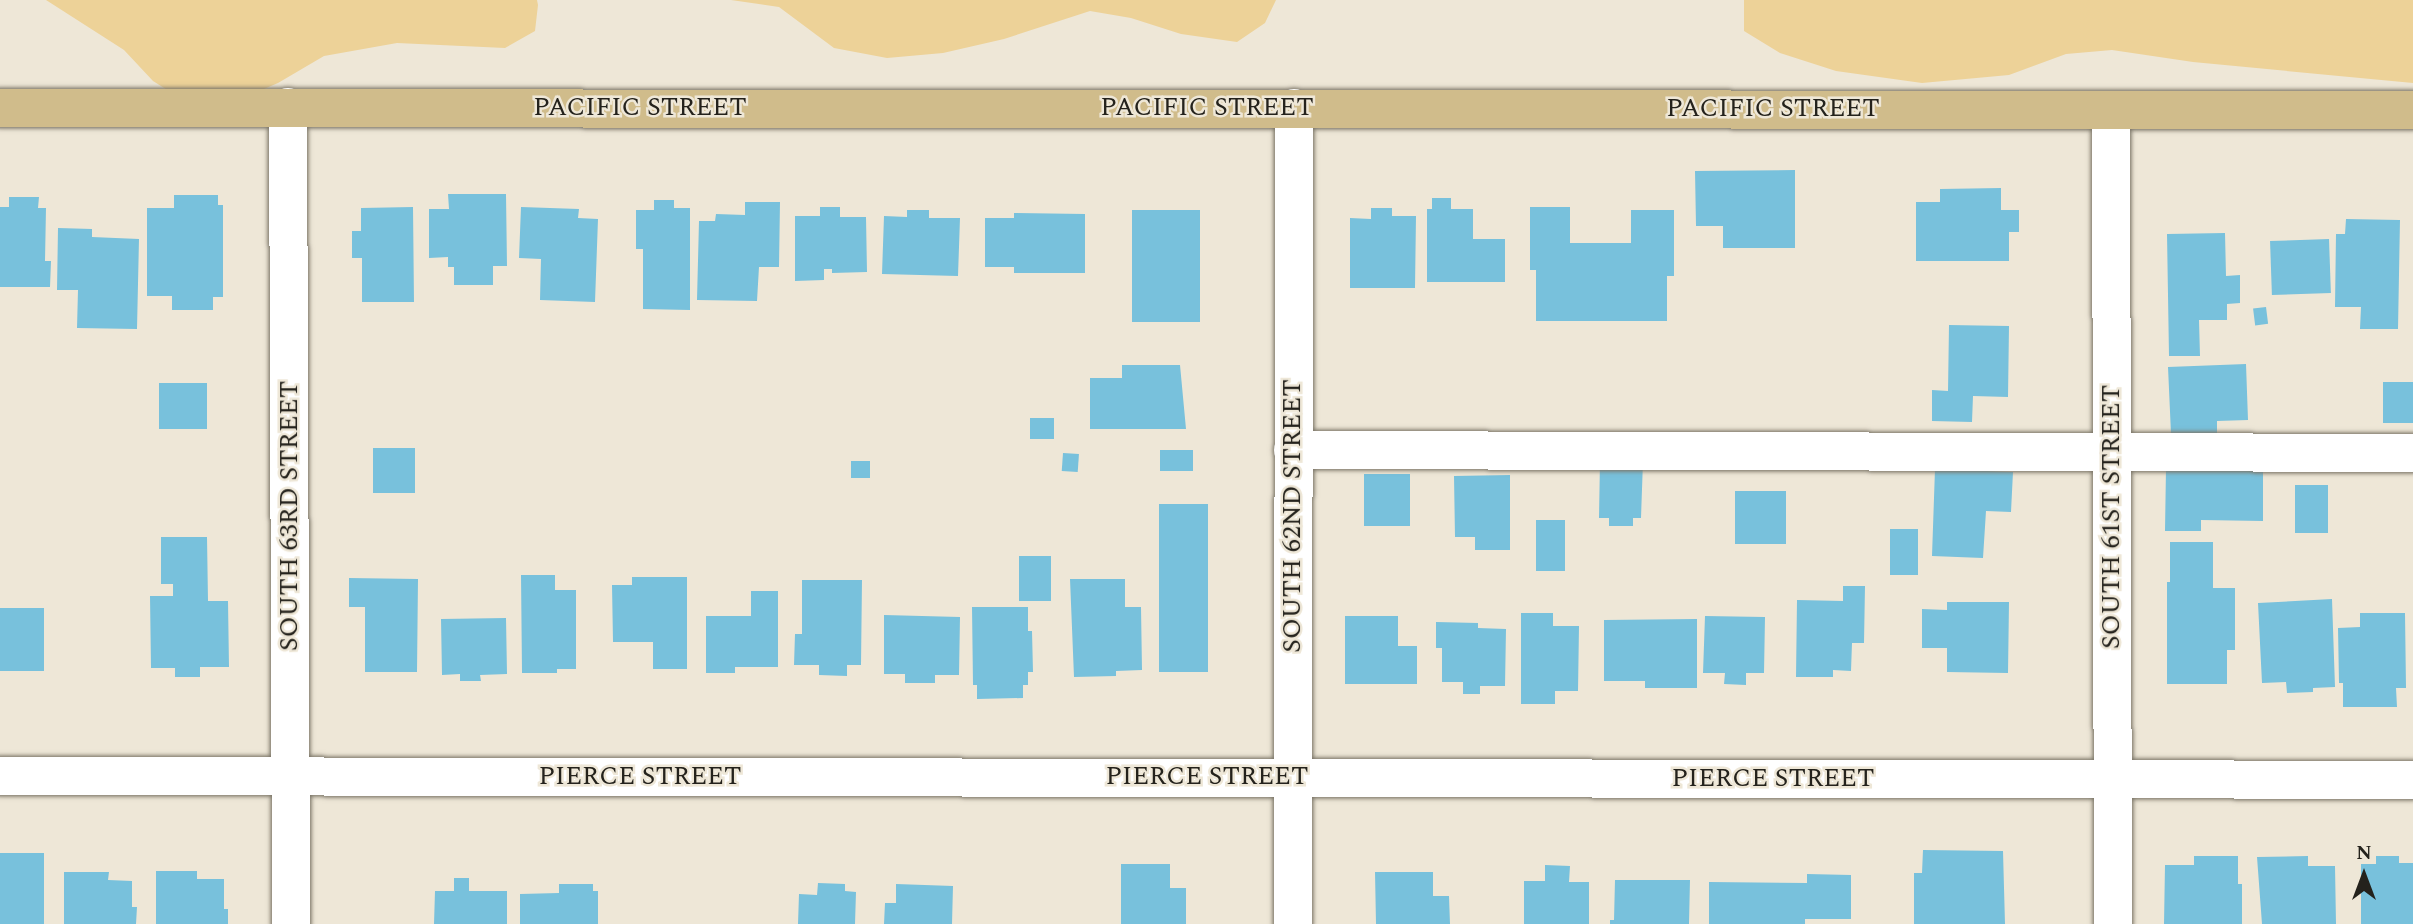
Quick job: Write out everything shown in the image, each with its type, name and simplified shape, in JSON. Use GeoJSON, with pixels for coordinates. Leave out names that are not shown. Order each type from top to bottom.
{"type":"FeatureCollection","features":[{"type":"Feature","properties":{"kind":"main road","name":"PACIFIC STREET"},"geometry":{"type":"LineString","coordinates":[[0,108],[2413,110]]}},
{"type":"Feature","properties":{"kind":"street","name":"SOUTH 63RD STREET"},"geometry":{"type":"LineString","coordinates":[[288,107],[291,924]]}},
{"type":"Feature","properties":{"kind":"street","name":"SOUTH 62ND STREET"},"geometry":{"type":"LineString","coordinates":[[1293,924],[1294,108]]}},
{"type":"Feature","properties":{"kind":"street","name":"SOUTH 61ST STREET"},"geometry":{"type":"LineString","coordinates":[[2111,110],[2113,924]]}},
{"type":"Feature","properties":{"kind":"street"},"geometry":{"type":"LineString","coordinates":[[1293,450],[2413,453]]}},
{"type":"Feature","properties":{"kind":"street","name":"PIERCE STREET"},"geometry":{"type":"LineString","coordinates":[[0,776],[2413,780]]}},
{"type":"Feature","properties":{"kind":"shaded area"},"geometry":{"type":"Polygon","coordinates":[[[46,0],[537,0],[538,5],[535,31],[505,48],[397,43],[324,56],[278,83],[238,100],[185,101],[153,81],[124,50],[46,0]]]}},
{"type":"Feature","properties":{"kind":"shaded area"},"geometry":{"type":"Polygon","coordinates":[[[731,0],[1276,0],[1265,23],[1237,42],[1181,34],[1131,18],[1090,11],[1004,39],[943,53],[887,58],[834,48],[779,7],[731,0]]]}},
{"type":"Feature","properties":{"kind":"shaded area"},"geometry":{"type":"Polygon","coordinates":[[[1744,0],[2413,0],[2413,83],[2193,62],[2112,50],[2066,54],[2009,75],[1922,83],[1836,71],[1780,53],[1744,31],[1744,0]]]}},
{"type":"Feature","properties":{"kind":"building"},"geometry":{"type":"Polygon","coordinates":[[[1795,170],[1795,248],[1723,248],[1723,226],[1696,226],[1695,171],[1795,170]]]}},
{"type":"Feature","properties":{"kind":"building"},"geometry":{"type":"Polygon","coordinates":[[[2001,188],[2001,210],[2019,210],[2019,232],[2009,232],[2009,261],[1916,261],[1916,202],[1940,202],[1940,189],[2001,188]]]}},
{"type":"Feature","properties":{"kind":"building"},"geometry":{"type":"Polygon","coordinates":[[[448,194],[506,194],[507,266],[493,266],[493,285],[454,285],[454,267],[448,267],[448,257],[429,258],[429,209],[449,209],[448,194]]]}},
{"type":"Feature","properties":{"kind":"building"},"geometry":{"type":"Polygon","coordinates":[[[174,195],[218,195],[218,205],[223,205],[223,297],[213,297],[213,310],[172,310],[172,296],[147,296],[147,208],[174,208],[174,195]]]}},
{"type":"Feature","properties":{"kind":"building"},"geometry":{"type":"Polygon","coordinates":[[[9,197],[39,197],[38,208],[46,208],[45,261],[51,261],[50,287],[0,287],[0,207],[9,207],[9,197]]]}},
{"type":"Feature","properties":{"kind":"building"},"geometry":{"type":"Polygon","coordinates":[[[1432,198],[1451,198],[1451,209],[1473,209],[1473,239],[1505,239],[1505,282],[1427,282],[1427,209],[1432,209],[1432,198]]]}},
{"type":"Feature","properties":{"kind":"building"},"geometry":{"type":"Polygon","coordinates":[[[654,200],[674,200],[674,208],[690,208],[690,310],[643,309],[643,249],[636,249],[636,210],[654,210],[654,200]]]}},
{"type":"Feature","properties":{"kind":"building"},"geometry":{"type":"Polygon","coordinates":[[[745,202],[780,202],[779,267],[759,267],[757,301],[697,300],[699,221],[715,221],[716,214],[745,215],[745,202]]]}},
{"type":"Feature","properties":{"kind":"building"},"geometry":{"type":"Polygon","coordinates":[[[413,207],[414,302],[362,302],[362,258],[352,258],[352,231],[361,231],[361,208],[413,207]]]}},
{"type":"Feature","properties":{"kind":"building"},"geometry":{"type":"Polygon","coordinates":[[[521,207],[579,209],[578,218],[598,219],[595,302],[540,300],[541,259],[519,258],[521,207]]]}},
{"type":"Feature","properties":{"kind":"building"},"geometry":{"type":"Polygon","coordinates":[[[820,207],[840,207],[840,217],[866,217],[867,272],[832,273],[832,269],[824,269],[824,280],[795,281],[795,216],[820,216],[820,207]]]}},
{"type":"Feature","properties":{"kind":"building"},"geometry":{"type":"Polygon","coordinates":[[[1530,207],[1570,207],[1570,243],[1631,243],[1631,210],[1674,210],[1674,276],[1667,276],[1667,321],[1536,321],[1536,270],[1530,270],[1530,207]]]}},
{"type":"Feature","properties":{"kind":"building"},"geometry":{"type":"Polygon","coordinates":[[[1371,208],[1392,208],[1392,216],[1416,216],[1415,288],[1350,288],[1350,218],[1371,219],[1371,208]]]}},
{"type":"Feature","properties":{"kind":"building"},"geometry":{"type":"Polygon","coordinates":[[[907,210],[929,210],[929,218],[960,218],[958,276],[882,274],[884,216],[907,217],[907,210]]]}},
{"type":"Feature","properties":{"kind":"building"},"geometry":{"type":"Polygon","coordinates":[[[1132,210],[1200,210],[1200,322],[1132,322],[1132,210]]]}},
{"type":"Feature","properties":{"kind":"building"},"geometry":{"type":"Polygon","coordinates":[[[1014,213],[1085,214],[1085,273],[1014,273],[1014,267],[985,267],[985,218],[1014,218],[1014,213]]]}},
{"type":"Feature","properties":{"kind":"building"},"geometry":{"type":"Polygon","coordinates":[[[2346,219],[2400,220],[2398,329],[2360,329],[2361,307],[2335,307],[2336,234],[2345,234],[2346,219]]]}},
{"type":"Feature","properties":{"kind":"building"},"geometry":{"type":"Polygon","coordinates":[[[58,228],[92,229],[92,237],[139,239],[137,329],[77,328],[78,290],[57,290],[58,228]]]}},
{"type":"Feature","properties":{"kind":"building"},"geometry":{"type":"Polygon","coordinates":[[[2225,233],[2226,276],[2240,275],[2240,303],[2227,304],[2227,320],[2199,320],[2200,356],[2169,356],[2167,234],[2225,233]]]}},
{"type":"Feature","properties":{"kind":"building"},"geometry":{"type":"Polygon","coordinates":[[[2329,239],[2331,293],[2272,295],[2270,241],[2329,239]]]}},
{"type":"Feature","properties":{"kind":"building"},"geometry":{"type":"Polygon","coordinates":[[[2266,307],[2268,324],[2255,325],[2253,309],[2266,307]]]}},
{"type":"Feature","properties":{"kind":"building"},"geometry":{"type":"Polygon","coordinates":[[[1949,325],[2009,326],[2008,397],[1973,396],[1972,422],[1932,421],[1932,390],[1948,391],[1949,325]]]}},
{"type":"Feature","properties":{"kind":"building"},"geometry":{"type":"Polygon","coordinates":[[[2246,364],[2248,420],[2217,421],[2217,433],[2171,434],[2168,367],[2246,364]]]}},
{"type":"Feature","properties":{"kind":"building"},"geometry":{"type":"Polygon","coordinates":[[[1122,365],[1180,365],[1186,429],[1090,429],[1090,378],[1122,378],[1122,365]]]}},
{"type":"Feature","properties":{"kind":"building"},"geometry":{"type":"Polygon","coordinates":[[[2383,382],[2413,382],[2413,423],[2383,423],[2383,382]]]}},
{"type":"Feature","properties":{"kind":"building"},"geometry":{"type":"Polygon","coordinates":[[[159,383],[207,383],[207,429],[159,429],[159,383]]]}},
{"type":"Feature","properties":{"kind":"building"},"geometry":{"type":"Polygon","coordinates":[[[1030,418],[1054,418],[1054,439],[1030,439],[1030,418]]]}},
{"type":"Feature","properties":{"kind":"building"},"geometry":{"type":"Polygon","coordinates":[[[373,448],[415,448],[415,493],[373,493],[373,448]]]}},
{"type":"Feature","properties":{"kind":"building"},"geometry":{"type":"Polygon","coordinates":[[[1160,450],[1193,450],[1193,471],[1160,471],[1160,450]]]}},
{"type":"Feature","properties":{"kind":"building"},"geometry":{"type":"Polygon","coordinates":[[[1063,453],[1079,454],[1078,472],[1062,471],[1063,453]]]}},
{"type":"Feature","properties":{"kind":"building"},"geometry":{"type":"Polygon","coordinates":[[[851,461],[870,461],[870,478],[851,478],[851,461]]]}},
{"type":"Feature","properties":{"kind":"building"},"geometry":{"type":"Polygon","coordinates":[[[1600,461],[1643,461],[1641,518],[1633,518],[1633,526],[1609,526],[1609,518],[1599,518],[1600,461]]]}},
{"type":"Feature","properties":{"kind":"building"},"geometry":{"type":"Polygon","coordinates":[[[2166,468],[2263,470],[2263,521],[2201,520],[2201,531],[2165,531],[2166,468]]]}},
{"type":"Feature","properties":{"kind":"building"},"geometry":{"type":"Polygon","coordinates":[[[1935,469],[2013,472],[2011,512],[1986,511],[1983,558],[1932,556],[1935,469]]]}},
{"type":"Feature","properties":{"kind":"building"},"geometry":{"type":"Polygon","coordinates":[[[1364,474],[1410,474],[1410,526],[1364,526],[1364,474]]]}},
{"type":"Feature","properties":{"kind":"building"},"geometry":{"type":"Polygon","coordinates":[[[1510,475],[1510,550],[1475,550],[1475,537],[1455,537],[1454,476],[1510,475]]]}},
{"type":"Feature","properties":{"kind":"building"},"geometry":{"type":"Polygon","coordinates":[[[2295,485],[2328,485],[2328,533],[2295,533],[2295,485]]]}},
{"type":"Feature","properties":{"kind":"building"},"geometry":{"type":"Polygon","coordinates":[[[1735,491],[1786,491],[1786,544],[1735,544],[1735,491]]]}},
{"type":"Feature","properties":{"kind":"building"},"geometry":{"type":"Polygon","coordinates":[[[1159,504],[1208,504],[1208,672],[1159,672],[1159,504]]]}},
{"type":"Feature","properties":{"kind":"building"},"geometry":{"type":"Polygon","coordinates":[[[1536,520],[1565,520],[1565,571],[1536,571],[1536,520]]]}},
{"type":"Feature","properties":{"kind":"building"},"geometry":{"type":"Polygon","coordinates":[[[1890,529],[1918,529],[1918,575],[1890,575],[1890,529]]]}},
{"type":"Feature","properties":{"kind":"building"},"geometry":{"type":"Polygon","coordinates":[[[161,537],[207,537],[208,601],[228,601],[229,667],[200,667],[200,677],[175,677],[175,668],[151,668],[150,596],[173,596],[173,584],[161,584],[161,537]]]}},
{"type":"Feature","properties":{"kind":"building"},"geometry":{"type":"Polygon","coordinates":[[[2170,542],[2213,542],[2213,588],[2235,588],[2235,650],[2227,650],[2227,684],[2167,684],[2167,582],[2170,582],[2170,542]]]}},
{"type":"Feature","properties":{"kind":"building"},"geometry":{"type":"Polygon","coordinates":[[[1019,556],[1051,556],[1051,601],[1019,601],[1019,556]]]}},
{"type":"Feature","properties":{"kind":"building"},"geometry":{"type":"Polygon","coordinates":[[[521,575],[555,575],[555,590],[576,590],[576,669],[557,669],[557,673],[522,673],[521,575]]]}},
{"type":"Feature","properties":{"kind":"building"},"geometry":{"type":"Polygon","coordinates":[[[632,577],[687,577],[687,669],[653,669],[653,642],[613,642],[612,585],[632,585],[632,577]]]}},
{"type":"Feature","properties":{"kind":"building"},"geometry":{"type":"Polygon","coordinates":[[[349,578],[418,579],[417,672],[365,672],[365,607],[349,607],[349,578]]]}},
{"type":"Feature","properties":{"kind":"building"},"geometry":{"type":"Polygon","coordinates":[[[1070,579],[1125,579],[1125,607],[1141,607],[1142,670],[1116,671],[1116,676],[1074,677],[1070,579]]]}},
{"type":"Feature","properties":{"kind":"building"},"geometry":{"type":"Polygon","coordinates":[[[802,580],[862,580],[861,665],[847,665],[847,676],[819,675],[819,665],[794,665],[795,634],[802,634],[802,580]]]}},
{"type":"Feature","properties":{"kind":"building"},"geometry":{"type":"Polygon","coordinates":[[[1843,586],[1865,586],[1864,643],[1852,643],[1851,671],[1833,670],[1833,677],[1796,677],[1797,600],[1843,601],[1843,586]]]}},
{"type":"Feature","properties":{"kind":"building"},"geometry":{"type":"Polygon","coordinates":[[[751,591],[778,591],[778,667],[735,667],[735,673],[706,673],[706,616],[751,616],[751,591]]]}},
{"type":"Feature","properties":{"kind":"building"},"geometry":{"type":"Polygon","coordinates":[[[2332,599],[2335,687],[2313,688],[2313,692],[2287,693],[2286,682],[2262,683],[2258,603],[2332,599]]]}},
{"type":"Feature","properties":{"kind":"building"},"geometry":{"type":"Polygon","coordinates":[[[1947,602],[2009,602],[2008,673],[1947,672],[1947,648],[1922,648],[1922,609],[1947,610],[1947,602]]]}},
{"type":"Feature","properties":{"kind":"building"},"geometry":{"type":"Polygon","coordinates":[[[972,607],[1028,607],[1028,631],[1032,631],[1033,672],[1028,672],[1028,685],[1023,685],[1023,698],[977,699],[977,685],[973,685],[972,607]]]}},
{"type":"Feature","properties":{"kind":"building"},"geometry":{"type":"Polygon","coordinates":[[[0,608],[44,608],[44,671],[0,671],[0,608]]]}},
{"type":"Feature","properties":{"kind":"building"},"geometry":{"type":"Polygon","coordinates":[[[1521,613],[1553,613],[1553,626],[1579,626],[1578,691],[1555,691],[1555,704],[1521,704],[1521,613]]]}},
{"type":"Feature","properties":{"kind":"building"},"geometry":{"type":"Polygon","coordinates":[[[2360,613],[2405,613],[2406,688],[2396,688],[2397,707],[2343,707],[2343,683],[2339,683],[2338,628],[2360,627],[2360,613]]]}},
{"type":"Feature","properties":{"kind":"building"},"geometry":{"type":"Polygon","coordinates":[[[884,615],[960,617],[959,675],[935,675],[935,683],[905,683],[905,674],[884,674],[884,615]]]}},
{"type":"Feature","properties":{"kind":"building"},"geometry":{"type":"Polygon","coordinates":[[[1345,616],[1398,616],[1398,646],[1417,646],[1417,684],[1345,684],[1345,616]]]}},
{"type":"Feature","properties":{"kind":"building"},"geometry":{"type":"Polygon","coordinates":[[[1705,616],[1765,617],[1764,673],[1746,673],[1746,685],[1724,684],[1725,673],[1703,673],[1705,616]]]}},
{"type":"Feature","properties":{"kind":"building"},"geometry":{"type":"Polygon","coordinates":[[[506,618],[507,674],[480,675],[481,681],[460,681],[460,674],[442,675],[441,619],[506,618]]]}},
{"type":"Feature","properties":{"kind":"building"},"geometry":{"type":"Polygon","coordinates":[[[1697,619],[1697,688],[1645,688],[1645,681],[1604,681],[1604,620],[1697,619]]]}},
{"type":"Feature","properties":{"kind":"building"},"geometry":{"type":"Polygon","coordinates":[[[1436,622],[1478,623],[1478,628],[1506,629],[1505,686],[1480,686],[1480,694],[1463,694],[1463,682],[1442,682],[1442,648],[1436,648],[1436,622]]]}},
{"type":"Feature","properties":{"kind":"building"},"geometry":{"type":"Polygon","coordinates":[[[1923,850],[2003,851],[2005,924],[1914,924],[1914,873],[1922,873],[1923,850]]]}},
{"type":"Feature","properties":{"kind":"building"},"geometry":{"type":"Polygon","coordinates":[[[0,853],[44,853],[44,924],[0,924],[0,853]]]}},
{"type":"Feature","properties":{"kind":"building"},"geometry":{"type":"Polygon","coordinates":[[[2194,856],[2238,856],[2238,884],[2242,884],[2242,924],[2164,924],[2165,865],[2194,865],[2194,856]]]}},
{"type":"Feature","properties":{"kind":"building"},"geometry":{"type":"Polygon","coordinates":[[[2308,856],[2308,866],[2335,866],[2336,924],[2262,924],[2257,857],[2308,856]]]}},
{"type":"Feature","properties":{"kind":"building"},"geometry":{"type":"Polygon","coordinates":[[[2376,856],[2399,856],[2399,863],[2413,863],[2413,924],[2361,924],[2361,864],[2376,864],[2376,856]]]}},
{"type":"Feature","properties":{"kind":"building"},"geometry":{"type":"Polygon","coordinates":[[[1121,864],[1170,864],[1170,888],[1186,888],[1186,924],[1121,924],[1121,864]]]}},
{"type":"Feature","properties":{"kind":"building"},"geometry":{"type":"Polygon","coordinates":[[[1545,865],[1570,866],[1569,882],[1589,882],[1589,924],[1524,924],[1524,881],[1545,881],[1545,865]]]}},
{"type":"Feature","properties":{"kind":"building"},"geometry":{"type":"Polygon","coordinates":[[[156,871],[197,871],[197,879],[224,879],[224,909],[228,909],[228,924],[156,924],[156,871]]]}},
{"type":"Feature","properties":{"kind":"building"},"geometry":{"type":"Polygon","coordinates":[[[64,872],[109,872],[108,880],[132,881],[132,907],[137,907],[136,924],[64,924],[64,872]]]}},
{"type":"Feature","properties":{"kind":"building"},"geometry":{"type":"Polygon","coordinates":[[[1375,872],[1433,872],[1433,896],[1449,896],[1450,924],[1376,924],[1375,872]]]}},
{"type":"Feature","properties":{"kind":"building"},"geometry":{"type":"Polygon","coordinates":[[[1807,874],[1851,875],[1851,919],[1805,919],[1805,924],[1709,924],[1709,882],[1807,883],[1807,874]]]}},
{"type":"Feature","properties":{"kind":"building"},"geometry":{"type":"Polygon","coordinates":[[[454,878],[469,878],[469,891],[507,891],[507,924],[434,924],[435,891],[454,891],[454,878]]]}},
{"type":"Feature","properties":{"kind":"building"},"geometry":{"type":"Polygon","coordinates":[[[1615,880],[1690,880],[1689,924],[1610,924],[1610,920],[1614,920],[1615,880]]]}},
{"type":"Feature","properties":{"kind":"building"},"geometry":{"type":"Polygon","coordinates":[[[818,883],[845,884],[845,891],[856,892],[855,924],[798,924],[799,894],[817,895],[818,883]]]}},
{"type":"Feature","properties":{"kind":"building"},"geometry":{"type":"Polygon","coordinates":[[[559,884],[593,884],[593,891],[598,891],[598,924],[520,924],[520,894],[559,893],[559,884]]]}},
{"type":"Feature","properties":{"kind":"building"},"geometry":{"type":"Polygon","coordinates":[[[896,884],[953,886],[952,924],[884,924],[885,903],[896,903],[896,884]]]}}]}
